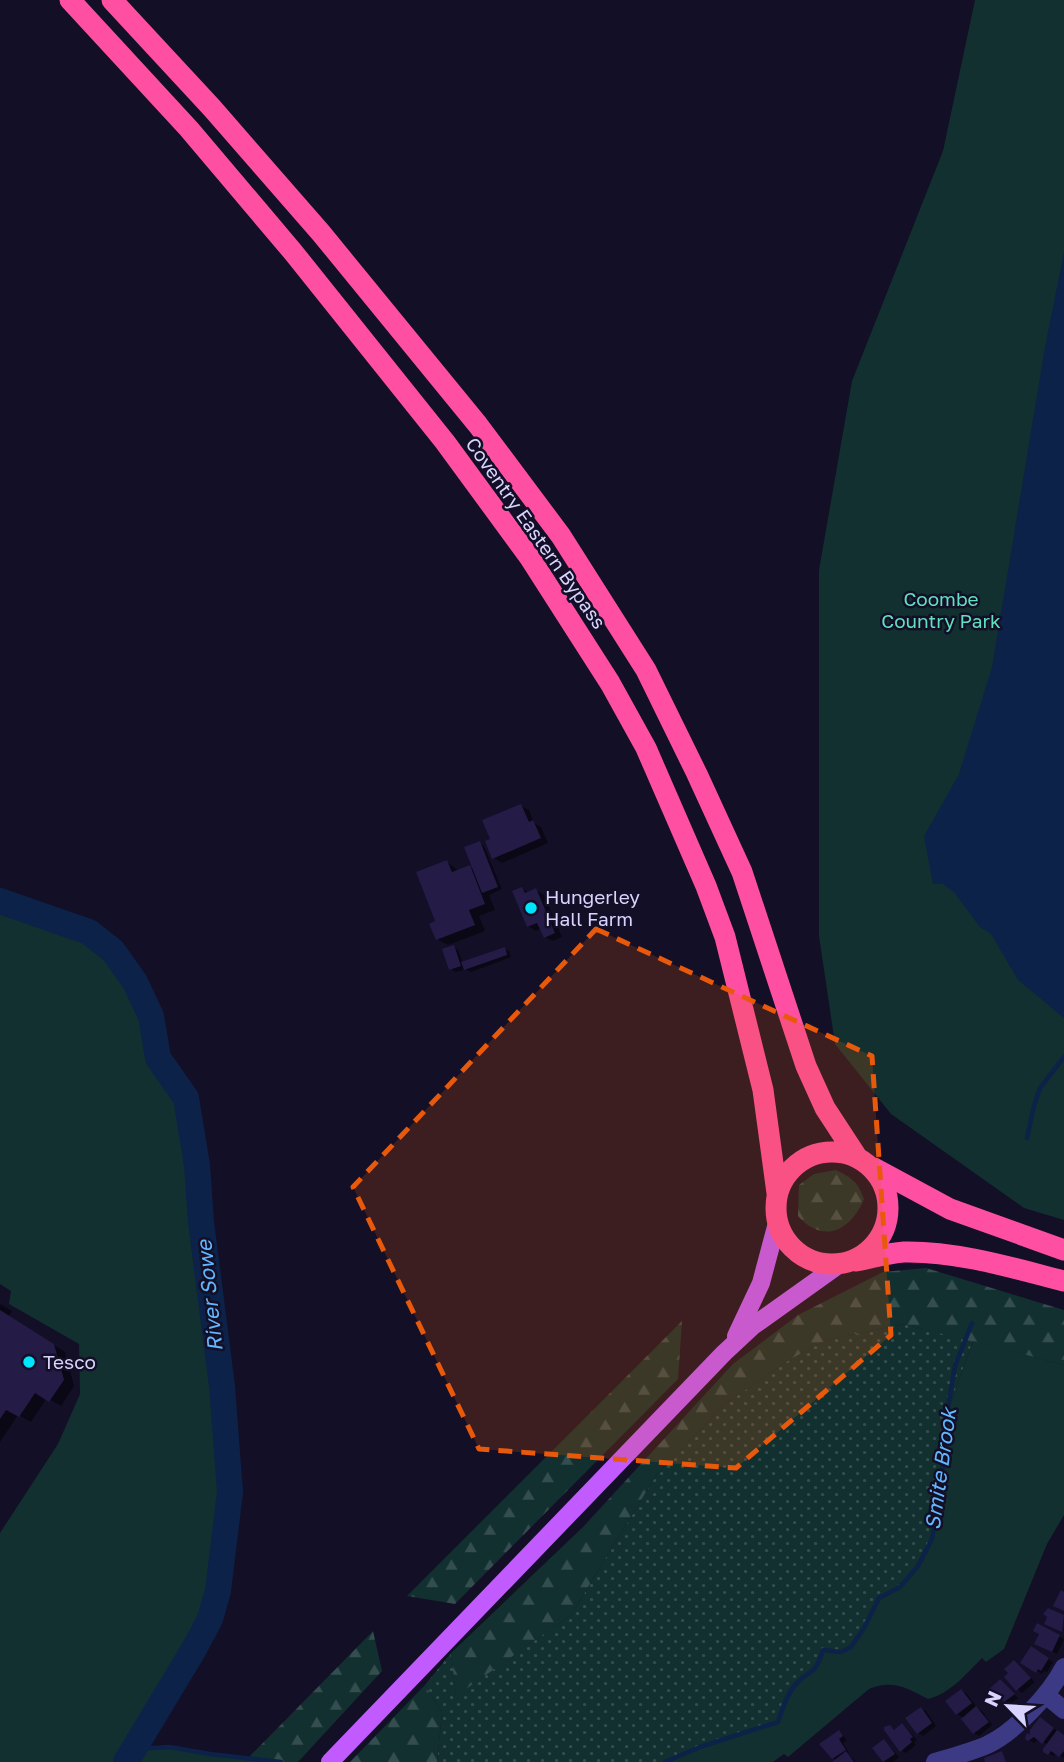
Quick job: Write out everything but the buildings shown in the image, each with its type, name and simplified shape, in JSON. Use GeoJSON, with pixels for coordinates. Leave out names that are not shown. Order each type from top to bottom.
{"type":"FeatureCollection","features":[{"type":"Feature","properties":{"kind":"highway","name":"Coventry Eastern Bypass"},"geometry":{"type":"LineString","coordinates":[[70,0],[188,129],[276,232],[445,442],[530,558],[610,683],[646,748],[706,886],[725,937],[763,1090],[777,1194]]}},
{"type":"Feature","properties":{"kind":"highway","name":"Coventry Eastern Bypass"},"geometry":{"type":"LineString","coordinates":[[112,0],[212,108],[321,233],[478,425],[561,536],[646,670],[697,774],[742,873],[806,1066],[825,1108],[863,1161],[908,1189],[950,1209],[1064,1250]]}},
{"type":"Feature","properties":{"kind":"highway"},"geometry":{"type":"LineString","coordinates":[[845,1263],[861,1257],[883,1232],[888,1206],[885,1189],[863,1161],[833,1152],[812,1155],[790,1170],[777,1194],[775,1208],[777,1223],[784,1238],[800,1255],[822,1264],[845,1263],[904,1252],[943,1255],[1064,1281]]}},
{"type":"Feature","properties":{"kind":"main road"},"geometry":{"type":"LineString","coordinates":[[724,1353],[750,1310],[761,1283],[777,1223]]}},
{"type":"Feature","properties":{"kind":"main road"},"geometry":{"type":"LineString","coordinates":[[330,1762],[724,1353],[753,1326],[845,1263]]}},
{"type":"Feature","properties":{"kind":"street"},"geometry":{"type":"LineString","coordinates":[[935,1762],[956,1759],[1006,1732],[1046,1695],[1064,1667]]}},
{"type":"Feature","properties":{"kind":"street"},"geometry":{"type":"LineString","coordinates":[[1046,1695],[1064,1710]]}},
{"type":"Feature","properties":{"kind":"highlighted area"},"geometry":{"type":"Polygon","coordinates":[[[596,929],[872,1056],[891,1335],[736,1468],[479,1449],[353,1187],[596,929]]]}},
{"type":"Feature","properties":{"kind":"green space","name":"Coombe Country Park"},"geometry":{"type":"Polygon","coordinates":[[[975,0],[1064,0],[1064,1220],[1024,1208],[891,1114],[835,1044],[819,936],[819,570],[852,381],[943,151],[975,0]]]}},
{"type":"Feature","properties":{"kind":"green space"},"geometry":{"type":"Polygon","coordinates":[[[0,893],[88,922],[113,939],[149,986],[163,1027],[166,1056],[181,1071],[192,1104],[222,1306],[240,1499],[210,1619],[135,1748],[170,1747],[248,1758],[257,1762],[0,1762],[0,1533],[58,1444],[80,1394],[79,1344],[9,1304],[11,1291],[0,1284],[0,893]]]}},
{"type":"Feature","properties":{"kind":"green space"},"geometry":{"type":"Polygon","coordinates":[[[836,1170],[854,1181],[864,1199],[852,1219],[844,1226],[827,1232],[817,1230],[798,1216],[799,1185],[814,1174],[836,1170]]]}},
{"type":"Feature","properties":{"kind":"green space"},"geometry":{"type":"Polygon","coordinates":[[[926,1268],[1064,1310],[1064,1365],[904,1324],[826,1340],[789,1360],[725,1404],[657,1474],[571,1615],[456,1696],[451,1653],[583,1527],[733,1364],[798,1315],[883,1272],[926,1268]]]}},
{"type":"Feature","properties":{"kind":"green space"},"geometry":{"type":"Polygon","coordinates":[[[682,1321],[678,1379],[455,1604],[407,1596],[682,1321]]]}},
{"type":"Feature","properties":{"kind":"green space"},"geometry":{"type":"Polygon","coordinates":[[[904,1324],[973,1341],[947,1413],[943,1466],[932,1539],[918,1566],[900,1587],[879,1599],[851,1647],[841,1652],[823,1651],[814,1669],[792,1689],[778,1722],[700,1747],[665,1762],[437,1762],[442,1713],[425,1685],[451,1653],[456,1695],[571,1615],[657,1474],[725,1404],[789,1360],[826,1340],[904,1324]]]}},
{"type":"Feature","properties":{"kind":"green space"},"geometry":{"type":"Polygon","coordinates":[[[973,1341],[1064,1365],[1064,1515],[1047,1544],[1004,1649],[986,1662],[982,1658],[951,1688],[928,1699],[893,1685],[869,1689],[788,1757],[784,1754],[773,1762],[665,1762],[700,1747],[778,1722],[792,1689],[814,1669],[823,1650],[841,1652],[851,1647],[879,1598],[900,1587],[918,1566],[931,1539],[943,1466],[947,1413],[973,1341]]]}},
{"type":"Feature","properties":{"kind":"green space"},"geometry":{"type":"Polygon","coordinates":[[[373,1631],[382,1671],[298,1762],[257,1762],[248,1758],[373,1631]]]}},
{"type":"Feature","properties":{"kind":"green space"},"geometry":{"type":"Polygon","coordinates":[[[425,1685],[442,1713],[437,1762],[350,1762],[425,1685]]]}},
{"type":"Feature","properties":{"kind":"water"},"geometry":{"type":"Polygon","coordinates":[[[1064,252],[1064,1018],[1018,980],[991,934],[980,927],[954,892],[943,884],[933,884],[924,836],[959,774],[992,667],[1045,347],[1064,252]]]}},
{"type":"Feature","properties":{"kind":"waterway","name":"River Sowe"},"geometry":{"type":"LineString","coordinates":[[0,901],[89,932],[113,951],[135,982],[151,1016],[158,1058],[186,1098],[197,1165],[201,1222],[222,1386],[230,1492],[218,1591],[210,1619],[126,1762]]}},
{"type":"Feature","properties":{"kind":"waterway","name":"Smite Brook"},"geometry":{"type":"LineString","coordinates":[[1027,1138],[1040,1088],[1064,1057]]}},
{"type":"Feature","properties":{"kind":"waterway","name":"Smite Brook"},"geometry":{"type":"LineString","coordinates":[[665,1762],[700,1747],[778,1722],[792,1689],[814,1669],[823,1650],[841,1652],[851,1647],[879,1598],[900,1587],[918,1566],[932,1539],[955,1366],[972,1323]]}},
{"type":"Feature","properties":{"kind":"waterway","name":"Smite Brook"},"geometry":{"type":"LineString","coordinates":[[134,1749],[170,1747],[281,1762]]}},
{"type":"Feature","properties":{"kind":"place","name":"Hungerley Hall Farm"},"geometry":{"type":"Point","coordinates":[531,908]}},
{"type":"Feature","properties":{"kind":"place","name":"Tesco"},"geometry":{"type":"Point","coordinates":[29,1362]}}]}
